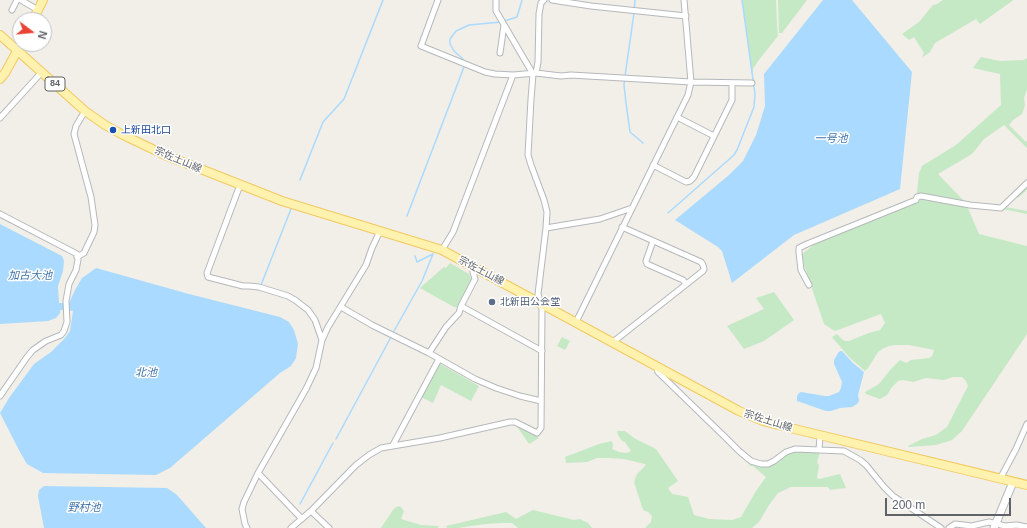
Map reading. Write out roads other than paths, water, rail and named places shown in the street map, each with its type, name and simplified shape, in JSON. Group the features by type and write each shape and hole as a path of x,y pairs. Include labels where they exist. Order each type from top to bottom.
{"main road":[{"path":"38,10 43,0"},
{"name":"宗佐土山線","path":"0,35 12,43"},
{"path":"0,79 16,52"},
{"name":"宗佐土山線","path":"23,52 42,73 85,111 105,126 165,156 282,201 442,250 738,411 768,422 820,436 1027,485"},
{"path":"995,526 1013,482"}],"street":[{"path":"12,10 17,0"},
{"path":"21,0 38,10"},
{"path":"438,0 421,46 485,72 513,75 570,75 691,82 752,83"},
{"path":"496,0 496,11 535,74"},
{"path":"291,528 311,511 356,465 381,448 440,438 510,422 515,422 537,433 541,428 542,309 538,294 546,228 546,206 528,155 531,99 538,62 539,14 541,3 544,0"},
{"path":"552,0 592,6 686,16"},
{"path":"576,322 688,95 691,82 684,0"},
{"path":"500,53 504,24"},
{"path":"0,118 42,73"},
{"path":"442,250 453,232 513,75"},
{"path":"653,165 686,182 690,182 732,100 732,85"},
{"path":"77,257 84,253 94,232 95,225 91,197 74,134 76,126 85,111"},
{"path":"677,117 714,136"},
{"path":"809,285 801,270 799,253 799,248 807,244 916,200 917,197 921,196 970,205 1001,208 1027,183"},
{"path":"240,185 207,273 208,277 243,286 258,287 288,296 308,309 315,320 322,340"},
{"path":"546,228 600,219 632,208"},
{"path":"0,214 77,254 78,260 76,270 69,284 66,300 67,322 64,331 61,335 46,341 30,354 0,396"},
{"path":"613,342 704,269 702,263 622,227"},
{"path":"247,528 242,509 244,502 258,473 306,389 313,375 322,340 366,265 380,231"},
{"path":"653,241 646,261 647,264 683,280 686,284"},
{"path":"429,353 446,327 459,313 475,279 475,268"},
{"path":"461,306 542,351"},
{"path":"341,307 475,379 496,388 541,401"},
{"path":"393,445 439,359"},
{"path":"656,366 658,372 751,461 760,464 768,464 774,462 786,452 795,449 844,451 866,465 893,496 941,528"},
{"path":"1000,479 1027,424"},
{"path":"819,450 820,436"},
{"path":"258,473 302,519"},
{"path":"311,511 329,528"},
{"path":"949,528 956,524 972,526 989,522 995,526 1017,524 1027,527"}],"water":[{"name":"一号池","path":"823,0 852,0 912,72 900,189 794,235 732,283 722,251 675,220 729,175 743,161 756,135 765,106 764,74"},
{"name":"北池","path":"0,224 62,256 64,261 63,271 58,286 59,303 69,303 82,278 96,268 280,317 289,322 294,330 298,344 296,358 291,366 280,373 170,468 156,475 43,473 27,464 0,413 34,364 51,352 65,338 70,331 73,311 60,310 60,313 56,318 48,321 0,324"},
{"path":"840,351 842,351 864,372 858,395 859,401 857,404 852,407 826,411 797,401 797,396 801,392 829,396 839,392 842,382 834,364 834,360"},
{"name":"野村池","path":"44,486 167,488 177,495 206,528 44,528 38,496 39,490"}],"waterway":[{"path":"300,180 323,122 344,99 383,0"},
{"path":"463,61 463,59 454,51 450,44 450,39 456,31 469,25 501,22 517,17 522,0"},
{"path":"635,0 624,85 630,132 643,143"},
{"path":"668,213 734,155 754,107 755,94 742,0"},
{"path":"407,216 464,65"},
{"path":"261,285 291,209"},
{"path":"394,331 422,281 433,254 417,262 415,256"},
{"path":"336,439 391,337"},
{"path":"300,504 333,443"}],"place":[{"name":"上新田北口","path":"113,130"},
{"name":"北新田公会堂","path":"492,302"}],"water label":[{"name":"加古大池","path":"30,276"}]}
